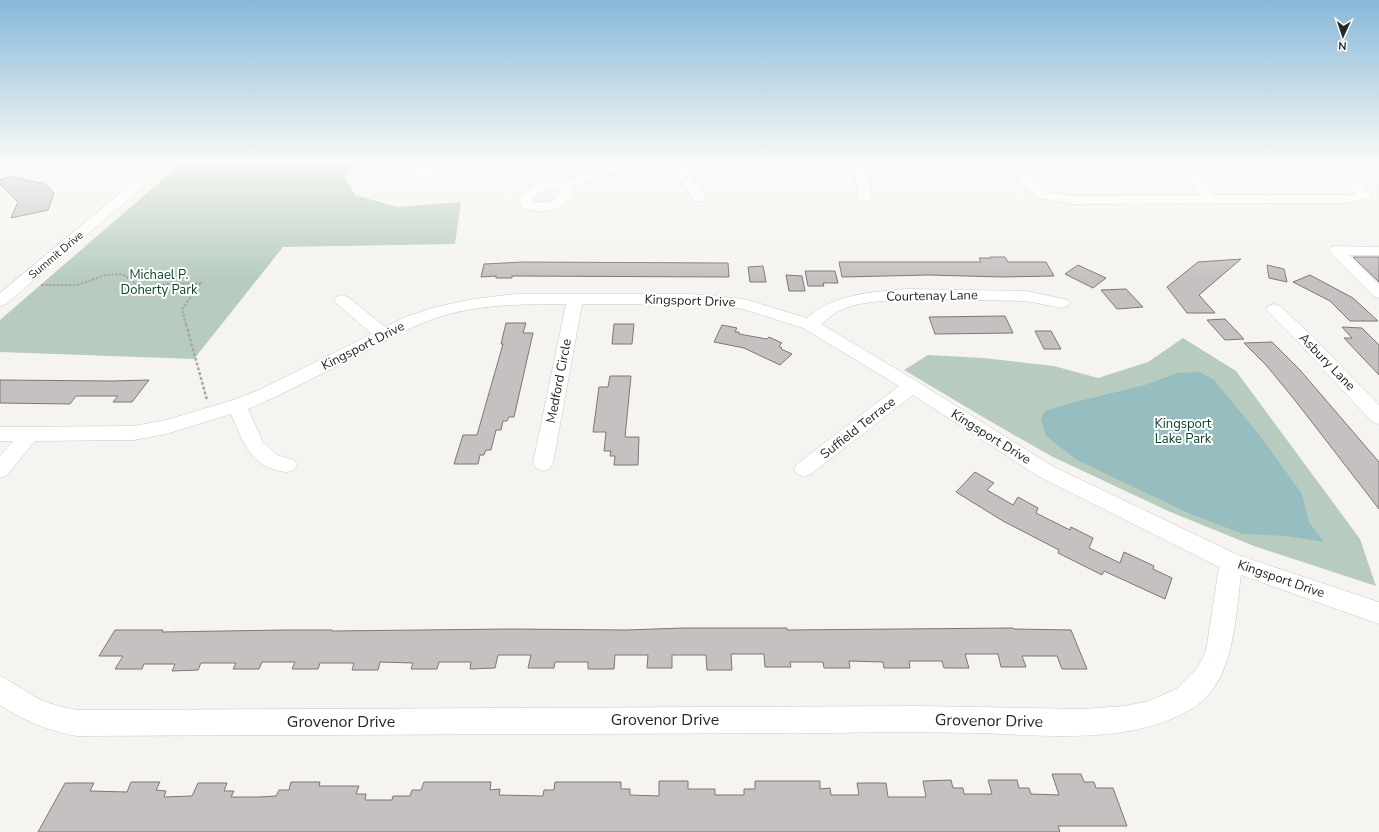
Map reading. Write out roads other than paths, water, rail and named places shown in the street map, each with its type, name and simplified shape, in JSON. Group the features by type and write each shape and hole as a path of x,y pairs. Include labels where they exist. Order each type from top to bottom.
{"street":[{"name":"Summit Drive","path":"0,301 121,200"},
{"path":"1073,200 1235,200"},
{"path":"1379,251 1336,250 1379,293"},
{"name":"Courtenay Lane","path":"809,324 832,308 850,302 872,297 907,294 1026,296 1062,303"},
{"name":"Medford Circle","path":"543,463 575,299"},
{"name":"Kingsport Drive","path":"0,434 134,433 166,427 237,406 272,391 382,334 409,322 438,312 473,304 504,300 693,299 744,304 809,324 912,386 1045,471 1231,562 1379,613"},
{"path":"342,300 382,334"},
{"name":"Asbury Lane","path":"1274,309 1317,351 1379,417"},
{"name":"Suffield Terrace","path":"804,469 912,386"},
{"path":"237,406 255,446 271,461 287,464"},
{"path":"0,470 30,434"},
{"name":"Grovenor Drive","path":"0,689 13,700 44,716 77,722 919,719 1083,722 1125,719 1149,714 1187,697 1207,676 1218,651 1231,562"}],"water":[{"path":"1200,372 1214,380 1261,437 1302,494 1309,522 1324,542 1286,536 1243,534 1188,513 1077,460 1046,436 1041,419 1045,411 1071,403 1145,385 1178,373"}],"park label":[{"name":"Michael P. Doherty Park","path":"159,282"},
{"name":"Kingsport Lake Park","path":"1183,432"}]}
